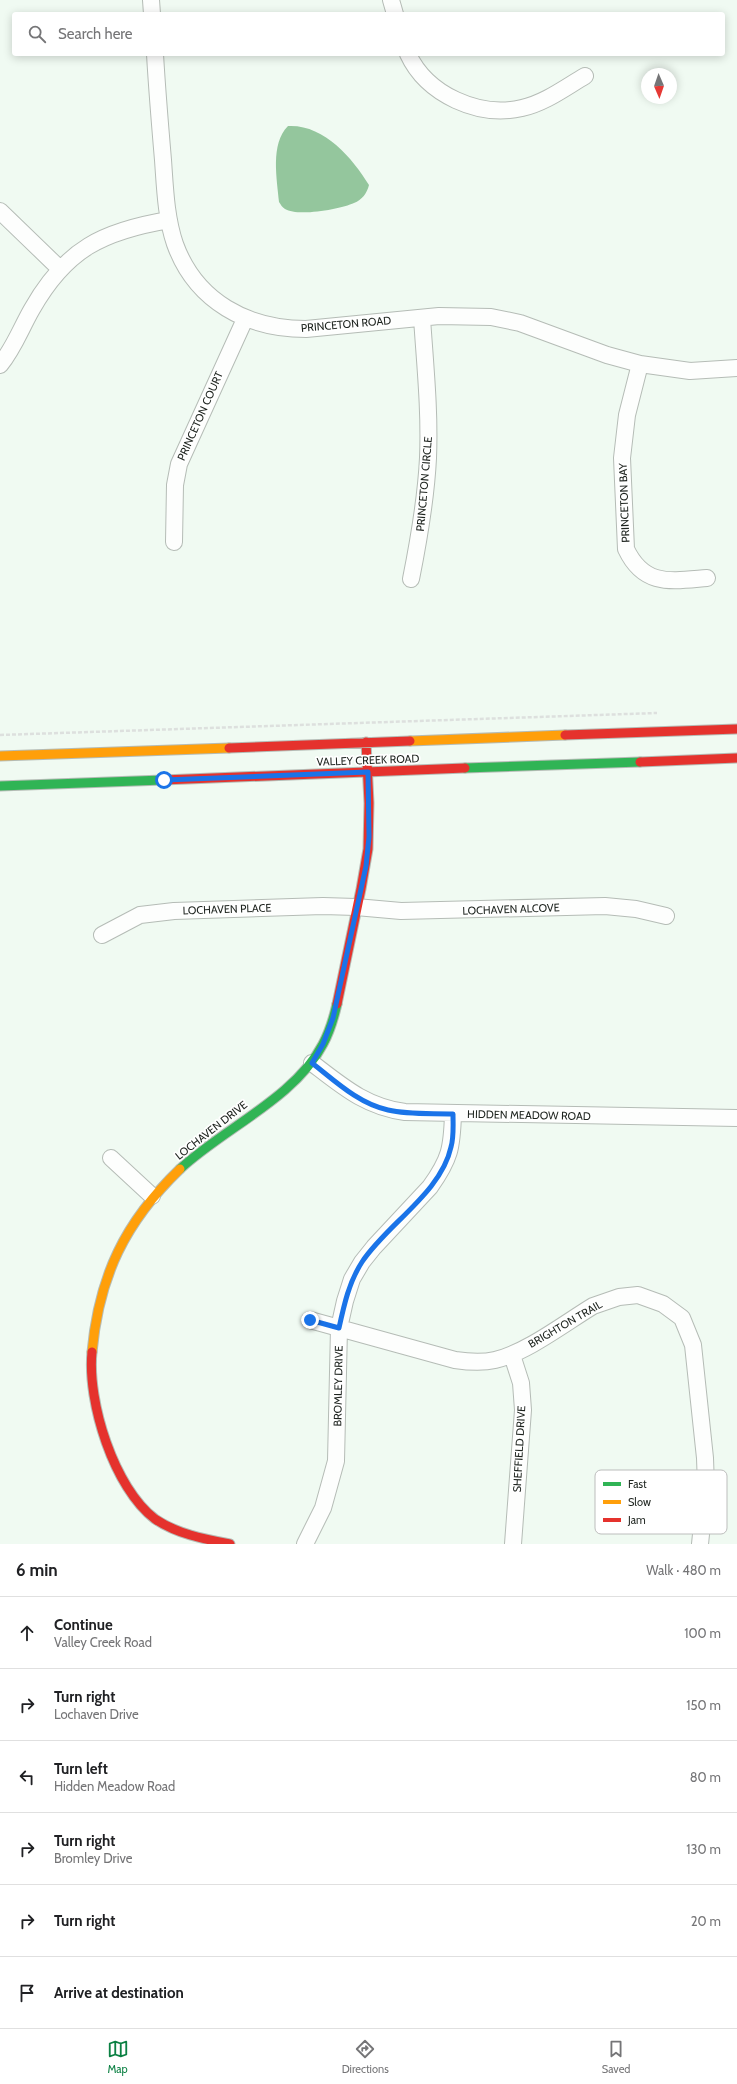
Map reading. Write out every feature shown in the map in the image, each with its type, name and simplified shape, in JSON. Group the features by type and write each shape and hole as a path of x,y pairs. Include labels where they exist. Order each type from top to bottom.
{"main road":[{"name":"VALLEY CREEK ROAD","path":"0,756 737,729"},
{"name":"LOCHAVEN DRIVE","path":"230,1544 186,1533 168,1526 152,1516 138,1502 116,1470 95,1404 91,1382 90,1347 94,1317 101,1291 112,1262 130,1226 152,1196 191,1158 292,1083 312,1063 323,1044 333,1018 366,866 369,837 366,742"},
{"name":"VALLEY CREEK ROAD","path":"0,786 737,758"}],"street":[{"path":"151,0 152,12"},
{"path":"391,0 394,12"},
{"name":"PRINCETON ROAD","path":"155,56 165,188 169,220 175,244 197,283 212,298 245,319 285,329 465,315 491,317 520,323 607,355 640,364 690,371 737,368"},
{"path":"409,56 421,75 434,86 450,97 467,105 486,109 522,108 539,102 585,76"},
{"path":"0,211 60,269"},
{"path":"0,365 18,339 43,291 60,269 93,243 116,232 140,225 169,220"},
{"name":"PRINCETON CIRCLE","path":"411,579 420,532 428,457 422,318"},
{"name":"PRINCETON COURT","path":"174,542 175,492 179,464 245,319"},
{"name":"PRINCETON BAY","path":"640,364 627,415 622,458 626,549 632,561 643,572 654,578 667,581 707,578"},
{"name":"LOCHAVEN PLACE","path":"102,935 140,915 174,911 323,906 356,907"},
{"name":"LOCHAVEN ALCOVE","path":"356,907 387,911 420,911 605,906 636,909 666,916"},
{"name":"HIDDEN MEADOW ROAD","path":"312,1063 349,1092 387,1110 453,1114 737,1118"},
{"name":"BROMLEY DRIVE","path":"305,1544 323,1508 336,1461 339,1328 352,1279 362,1262 430,1187 448,1160 452,1146 453,1114"},
{"path":"111,1158 152,1196"},
{"name":"BRIGHTON TRAIL","path":"310,1320 455,1360 474,1362 495,1360 512,1355 593,1306 619,1297 638,1296 662,1304 688,1315 693,1345 705,1470"},
{"name":"SHEFFIELD DRIVE","path":"512,1355 521,1384 523,1410 513,1544"},
{"name":"BRIGHTON TRAIL","path":"700,1544 701,1534"}],"path":[{"path":"0,735 658,713"}],"shaded area":[{"path":"288,126 313,130 325,136 335,144 354,164 369,185 362,198 357,202 330,210 299,212 285,209 279,202 276,162 282,133"}],"traffic: fast":[{"path":"465,768 640,762"},
{"path":"0,786 163,780"},
{"path":"180,1169 198,1154 258,1111 295,1081 311,1063 323,1044 332,1024 337,1004"}],"traffic: slow":[{"path":"410,741 565,735"},
{"path":"0,756 229,748"},
{"path":"92,1352 101,1299 108,1275 118,1252 144,1209 180,1169"}],"traffic: jam":[{"path":"565,735 737,729"},
{"path":"229,748 410,741"},
{"path":"337,1004 368,849 369,803 366,742"},
{"path":"640,762 737,758"},
{"path":"163,780 465,768"},
{"path":"92,1352 94,1395 99,1419 106,1443 127,1487 140,1505 155,1519 172,1529 230,1544"}],"route":[{"path":"164,780 368,772 369,837 366,866 333,1018 323,1044 312,1063 349,1092 387,1110 453,1114 452,1146 448,1160 430,1187 362,1262 352,1279 339,1328 310,1320"}]}
